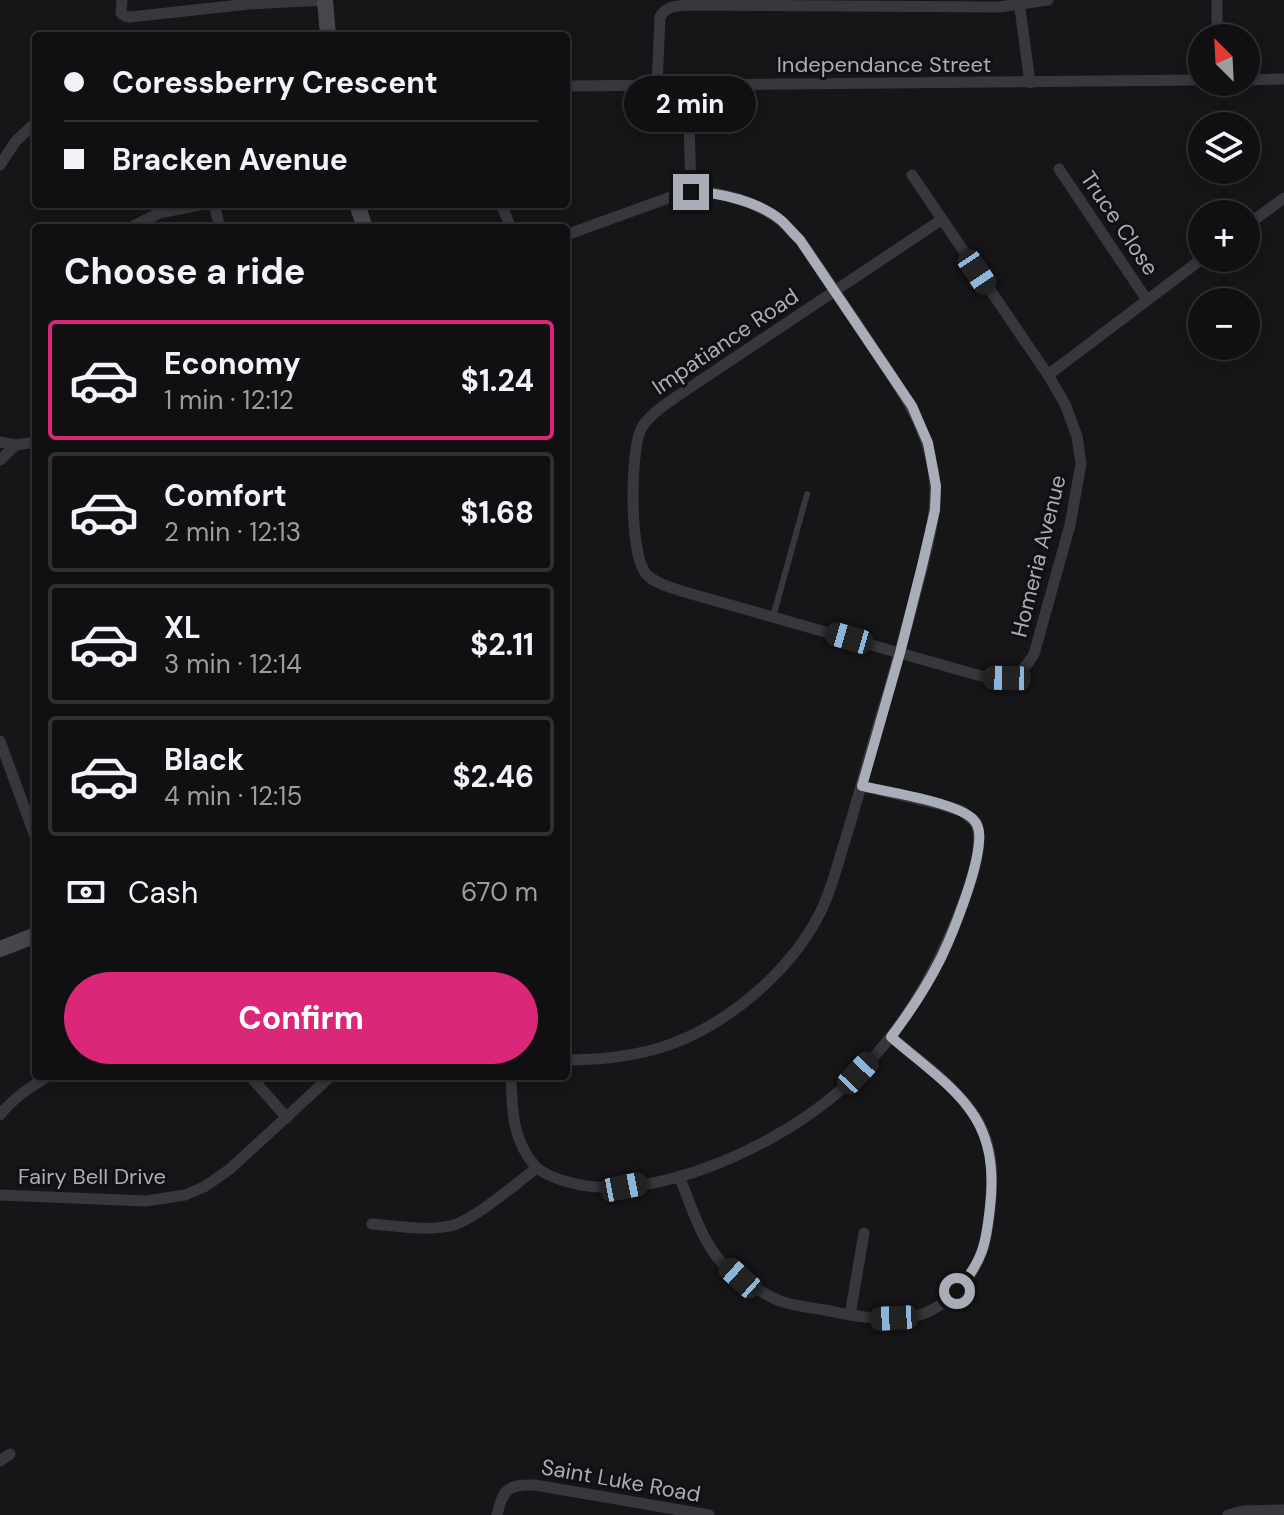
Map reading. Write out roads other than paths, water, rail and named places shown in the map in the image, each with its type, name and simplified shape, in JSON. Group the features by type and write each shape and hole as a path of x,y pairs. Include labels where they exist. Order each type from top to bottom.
{"street":[{"path":"122,0 121,13 130,17 249,4 325,0 328,32"},
{"path":"657,86 660,17 670,7 999,7 1048,0"},
{"path":"1217,0 1217,24"},
{"path":"1019,3 1030,83"},
{"path":"1260,80 1284,79"},
{"name":"Independance Street","path":"570,86 1188,80"},
{"path":"688,85 691,192"},
{"path":"0,165 15,142 32,126"},
{"name":"Truce Close","path":"1059,169 1147,300"},
{"name":"Homeria Avenue","path":"900,653 988,678 1007,678 1026,668 1034,654 1070,525 1081,464 1077,436 1065,404 912,175"},
{"path":"570,234 691,192 727,195 780,220 800,240 912,406 928,443 934,469 935,510 900,653 862,786 829,892 804,940 785,965 753,996 691,1035 632,1055 570,1060"},
{"path":"1260,216 1284,198"},
{"path":"138,224 159,213 184,208"},
{"name":"Impatiance Road","path":"900,653 655,582 645,574 639,562 636,543 635,447 649,419 673,399 941,220"},
{"path":"1048,375 1188,269"},
{"path":"0,442 16,445 32,443"},
{"path":"0,460 16,445"},
{"path":"0,741 32,828"},
{"path":"511,1080 516,1133 537,1168 554,1178 584,1186 624,1187 679,1176 720,1163 783,1133 832,1098 891,1037 941,958 968,888 979,842 976,823 962,811 862,786"},
{"path":"0,949 32,937"},
{"path":"679,1176 707,1241 721,1261 740,1278 782,1302 876,1319 912,1317 942,1304 974,1270 983,1250 993,1183 992,1163 980,1124 960,1096 891,1037"},
{"path":"0,1115 28,1088 42,1080"},
{"path":"254,1080 287,1118"},
{"name":"Fairy Bell Drive","path":"0,1195 146,1201 185,1195 204,1187 230,1169 327,1080"},
{"path":"372,1224 421,1228 457,1224 470,1218 537,1168"},
{"path":"850,1315 864,1233"},
{"name":"Saint Luke Road","path":"497,1515 505,1491 522,1484 709,1515"},
{"path":"1228,1515 1243,1511 1284,1510"}],"lane":[{"path":"773,617 807,494"}]}
